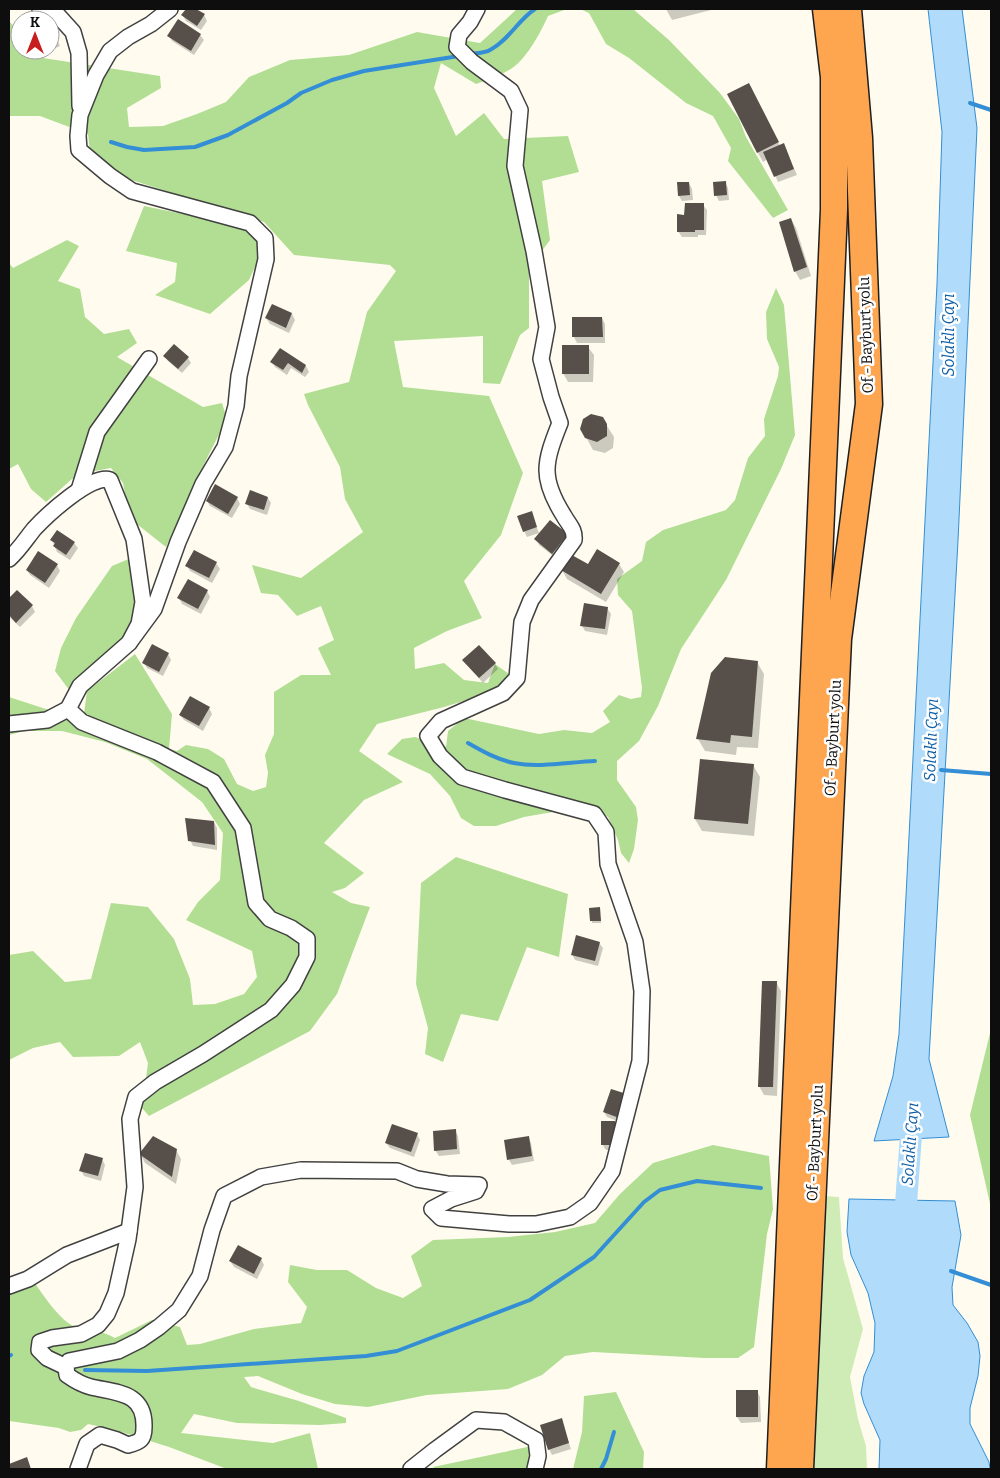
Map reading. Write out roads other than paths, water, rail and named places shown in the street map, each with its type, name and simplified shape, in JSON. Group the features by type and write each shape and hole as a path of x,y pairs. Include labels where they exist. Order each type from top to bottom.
{"highway":[{"name":"Of - Bayburt yolu","path":"780,1469 834,210 834,77 826,9"},
{"name":"Of - Bayburt yolu","path":"800,1469 838,639 869,404 859,138 848,9"},
{"path":"826,384 843,376 858,379 868,389"},
{"path":"824,425 832,430 841,432 850,432 866,427"}],"street":[{"path":"9,724 47,720 68,709 80,686 129,643 154,608 178,542 203,484 225,447 236,406 239,376 266,259 265,238 250,223 132,191 110,176 80,150 78,136 81,84 79,53 72,32 54,11 40,9"},
{"path":"80,115 96,75 110,51 170,9"},
{"path":"78,1469 87,1444 100,1435 117,1440 128,1446 138,1443 144,1435 145,1418 140,1407 126,1394 90,1387 67,1375 66,1366 69,1361 118,1350 133,1343 159,1327 179,1310 200,1276 212,1230 224,1196 261,1177 301,1170 396,1171 417,1179 447,1184 479,1185 476,1191 451,1199 432,1210 441,1218 509,1224 536,1224 570,1217 590,1203 612,1171 640,1061 642,991 635,942 608,864 606,832 594,814 505,790 462,776 440,756 428,736 441,721 503,693 517,678 522,622 531,600 574,540 574,533 554,500 546,474 550,448 560,423 541,359 547,326 534,251 515,166 520,110 511,91 472,62 457,46 459,35 470,22 477,9"},
{"path":"79,490 97,432 149,359"},
{"path":"9,559 35,529 79,490 93,481 106,478 110,480 134,538 143,602 139,624 129,643"},
{"path":"66,1366 46,1358 40,1350 40,1342 52,1338 81,1334 98,1325 107,1314 116,1293 129,1231 135,1187 130,1119 136,1098 155,1082 203,1054 271,1010 293,985 307,957 307,939 291,928 270,919 256,903 243,828 213,782 157,752 82,722 68,709"},
{"path":"9,1286 28,1279 67,1255 129,1231"},
{"path":"411,1469 476,1420 504,1422 536,1440 538,1456 535,1469"}],"water":[{"path":"928,9 962,9 977,128 958,541 929,1059 949,1137 874,1141 893,1076 899,1034 937,284 942,132"},
{"path":"849,1199 955,1201 961,1235 952,1287 953,1305 967,1323 978,1342 980,1356 978,1376 970,1408 970,1424 989,1462 990,1469 879,1469 880,1440 861,1393 864,1376 874,1352 875,1323 868,1293 851,1255 847,1232"}],"waterway":[{"path":"471,54 486,52 497,46 535,9"},
{"path":"111,142 144,150 195,147 228,135 287,103 301,93 332,80 364,71 459,56"},
{"path":"970,103 991,110"},
{"path":"468,743 508,762 544,765 595,761"},
{"path":"941,770 991,774"},
{"name":"Solaklı Çayı","path":"904,1231 913,1108"},
{"path":"85,1370 147,1371 366,1356 397,1351 530,1300 594,1257 644,1202 660,1190 697,1181 761,1188"},
{"path":"951,1271 991,1285"},
{"path":"601,1469 614,1432"}]}
